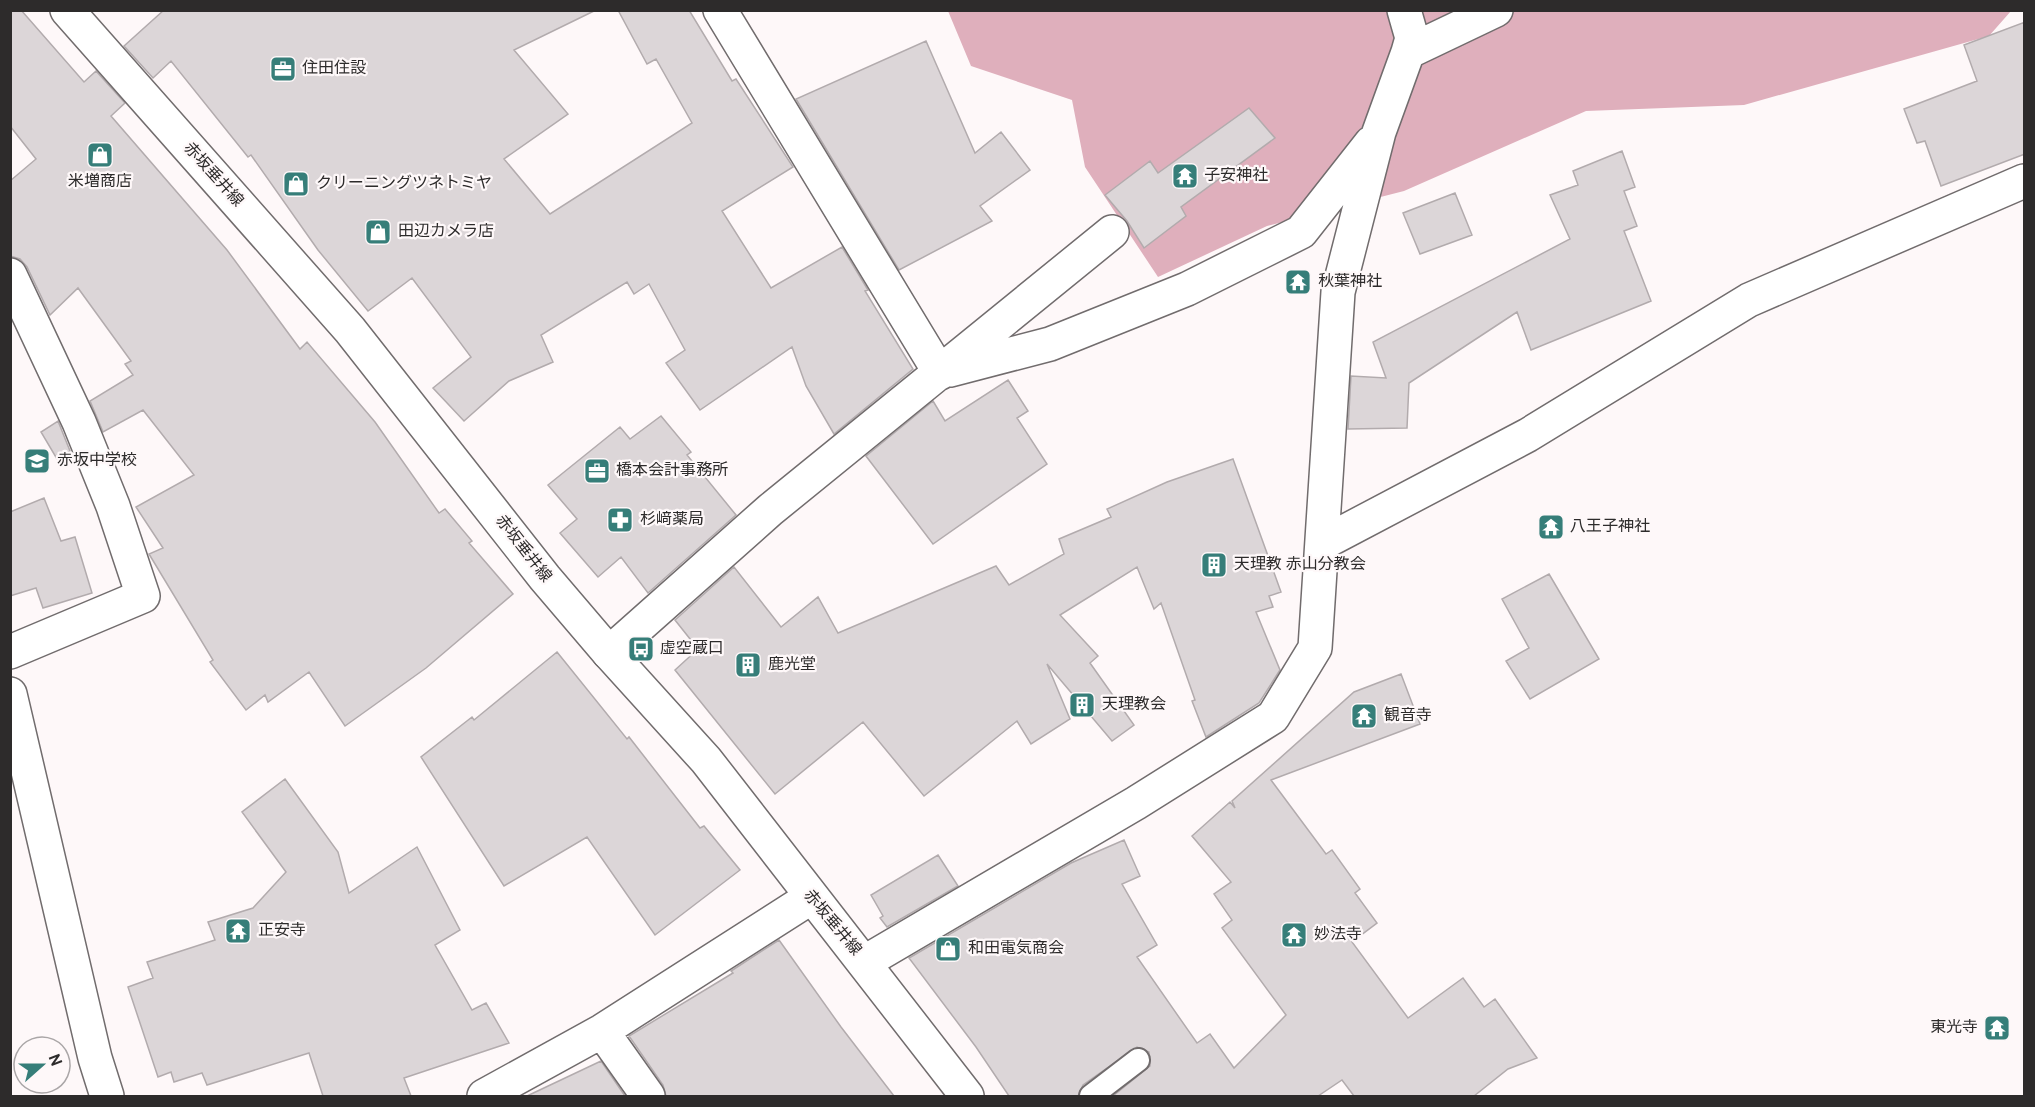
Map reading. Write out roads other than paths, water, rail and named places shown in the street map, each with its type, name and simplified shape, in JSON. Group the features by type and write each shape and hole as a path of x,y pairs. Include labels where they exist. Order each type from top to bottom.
{"street":[{"name":"赤坂垂井線","path":"67,10 350,330 545,578 706,760 810,898 865,962 967,1096"},
{"path":"720,10 940,373"},
{"path":"865,962 1136,803 1273,717 1315,648 1338,292 1379,132 1412,38 1404,10"},
{"path":"1408,51 1496,10"},
{"path":"940,373 1050,344 1187,289 1301,232 1379,132"},
{"path":"1323,543 1528,435 1749,300 2022,186"},
{"path":"609,653 770,510 1112,232"},
{"path":"10,275 79,422 113,506 143,596 10,652"},
{"path":"10,694 95,1058 107,1096"},
{"path":"484,1096 602,1031 810,898"},
{"path":"602,1031 648,1096"}],"lane":[{"path":"1091,1096 1138,1060"}],"place":[{"name":"住田住設","path":"283,69"},
{"name":"米増商店","path":"100,155"},
{"name":"子安神社","path":"1185,176"},
{"name":"クリーニングツネトミヤ","path":"296,184"},
{"name":"田辺カメラ店","path":"378,232"},
{"name":"秋葉神社","path":"1298,282"},
{"name":"赤坂中学校","path":"37,461"},
{"name":"橋本会計事務所","path":"597,471"},
{"name":"杉﨑薬局","path":"620,520"},
{"name":"八王子神社","path":"1551,527"},
{"name":"天理教 赤山分教会","path":"1214,565"},
{"name":"虚空蔵口","path":"641,649"},
{"name":"鹿光堂","path":"748,665"},
{"name":"天理教会","path":"1082,705"},
{"name":"観音寺","path":"1364,716"},
{"name":"正安寺","path":"238,931"},
{"name":"妙法寺","path":"1294,935"},
{"name":"和田電気商会","path":"948,949"},
{"name":"東光寺","path":"1997,1028"}]}
